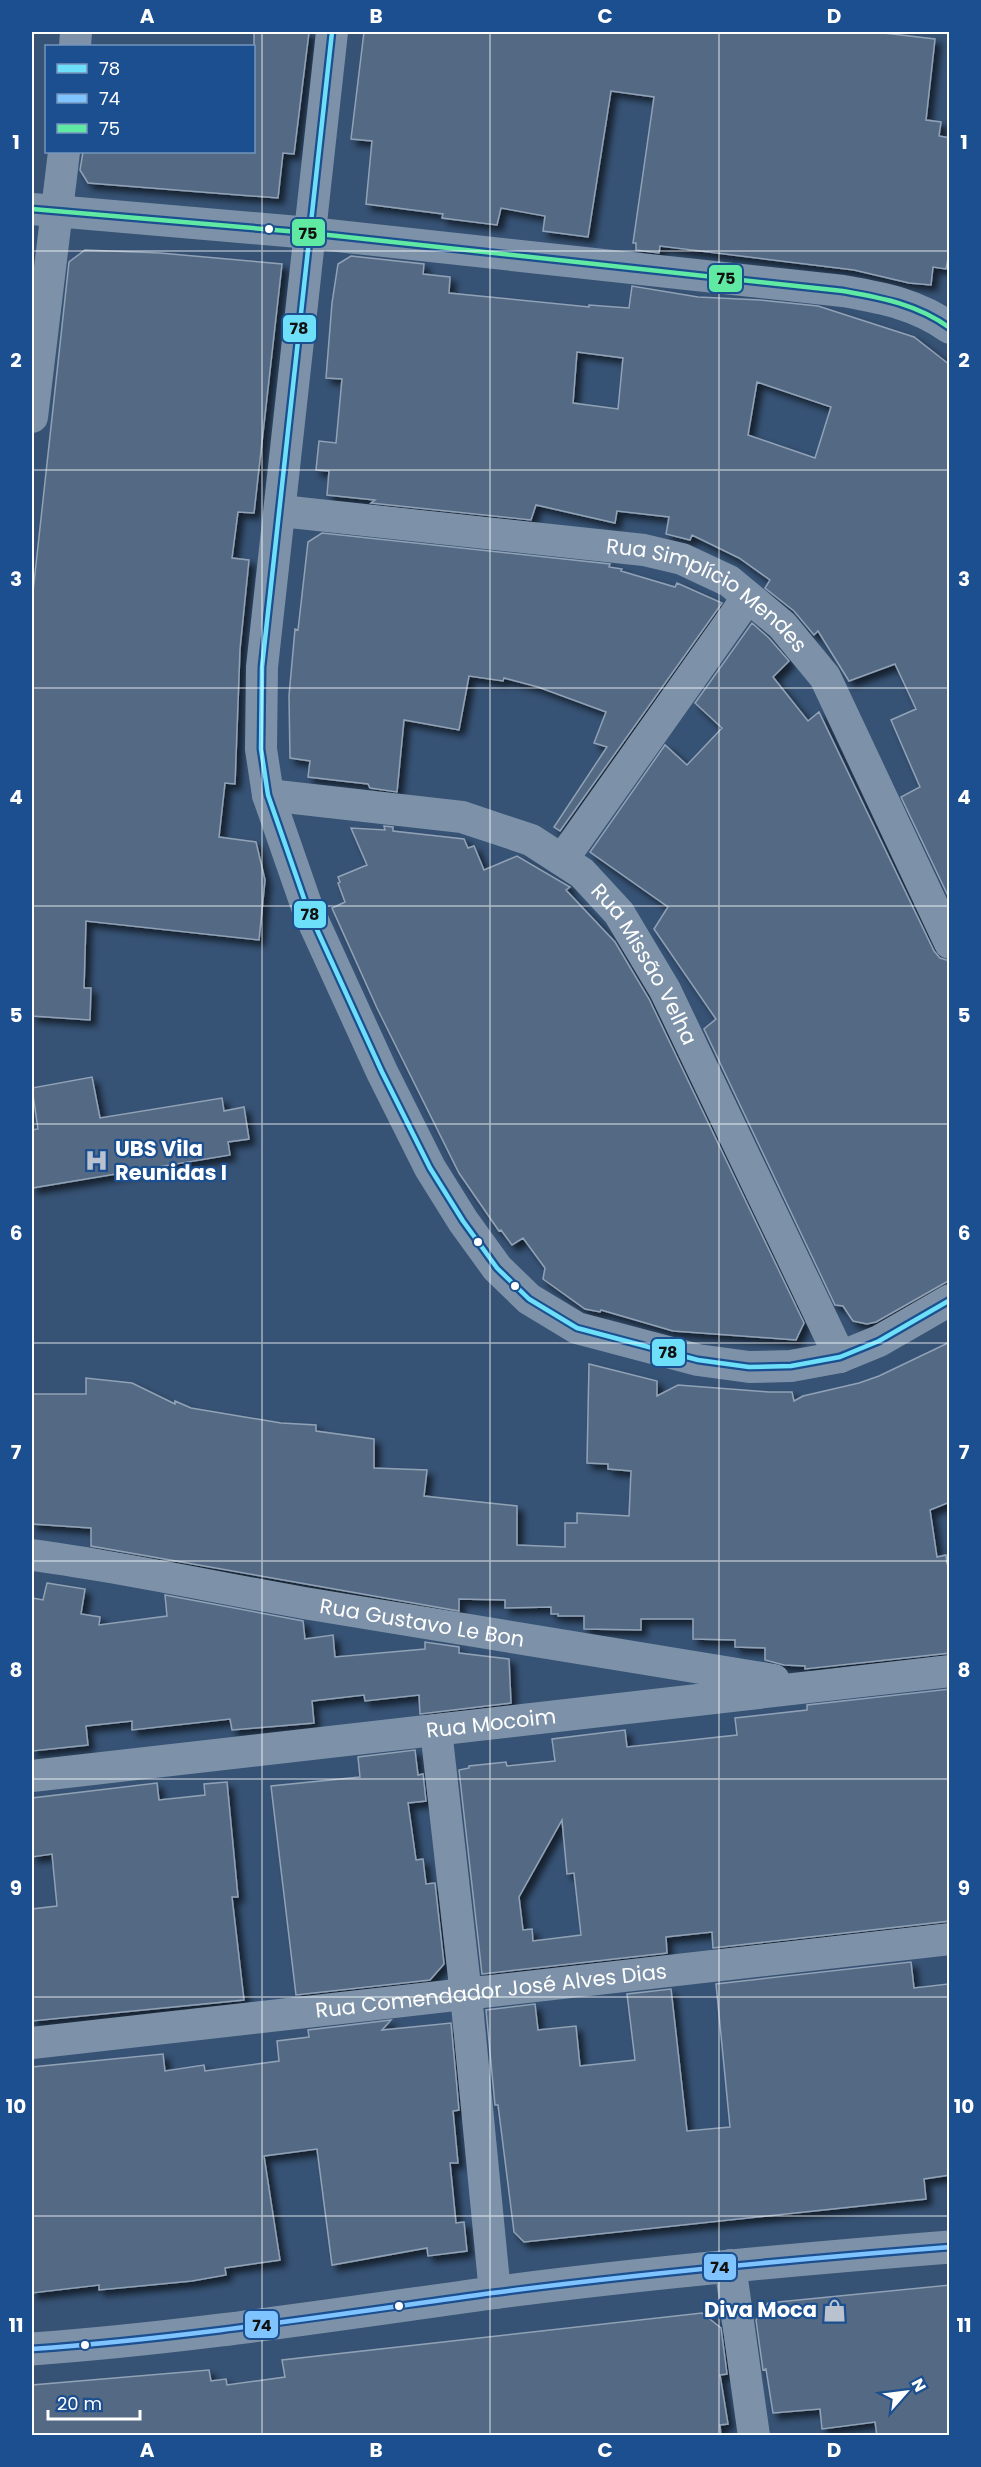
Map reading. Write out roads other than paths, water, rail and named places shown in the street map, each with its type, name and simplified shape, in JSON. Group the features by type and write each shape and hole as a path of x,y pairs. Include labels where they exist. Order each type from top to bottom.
{"street":[{"path":"332,32 262,667 261,749 268,795 308,909 382,1072 430,1168 463,1221 497,1268 529,1299 577,1329 698,1360 749,1367 791,1366 840,1358 879,1341 950,1300"},
{"path":"32,417 45,210 64,153"},
{"path":"45,210 310,233 843,291 892,299 917,309 949,327"},
{"name":"Rua Simplício Mendes","path":"281,511 644,550 682,559 729,581 782,625 825,677 950,944"},
{"path":"562,860 748,597"},
{"name":"Rua Missão Velha","path":"268,795 462,817 531,840 582,873 619,913 665,990 840,1358"},
{"name":"Rua Gustavo Le Bon","path":"32,1555 92,1563 494,1636 813,1686"},
{"name":"Rua Mocoim","path":"32,1776 950,1671"},
{"path":"435,1730 466,1995 495,2293"},
{"name":"Rua Comendador José Alves Dias","path":"32,2043 950,1939"},
{"path":"32,2349 285,2321 730,2265 950,2247"},
{"path":"730,2265 754,2436"}],"place":[{"name":"UBS Vila Reunidas I","path":"97,1161"},
{"name":"Diva Moca","path":"835,2310"}]}
